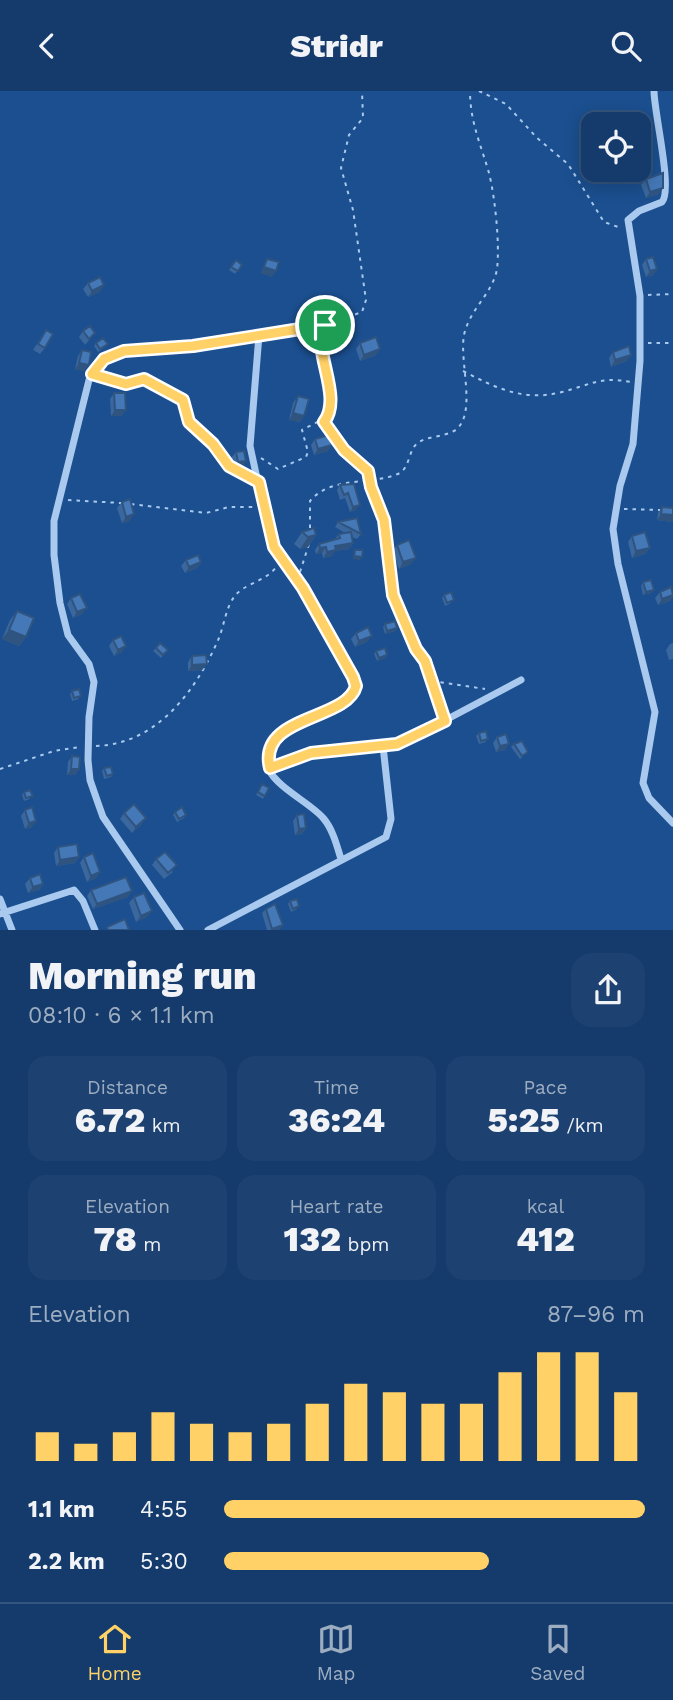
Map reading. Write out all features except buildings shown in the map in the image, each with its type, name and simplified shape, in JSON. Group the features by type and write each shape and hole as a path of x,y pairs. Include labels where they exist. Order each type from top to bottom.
{"street":[{"path":"654,91 663,139 666,199 632,215 628,220 640,296 639,383 633,444 616,509 615,548 655,712 643,783 649,798 673,823"},
{"path":"180,930 103,817 90,780 88,746 94,682 89,664 68,635 60,603 53,536 59,499 92,374 104,359 124,351 193,346 325,325"},
{"path":"259,335 250,446 269,534 281,559 297,579 335,643 356,686 351,696 282,734 269,750 270,768 282,789 323,817 341,859"},
{"path":"270,768 311,753 383,746 408,740 521,680"},
{"path":"208,930 380,841 390,830 383,746"},
{"path":"2,913 74,890 83,901 95,930"},
{"path":"0,899 2,913 12,930"}],"path":[{"path":"324,422 330,402 321,338 325,325 362,312 366,300 364,266 341,168 349,135 363,118 362,91"},
{"path":"297,579 309,553 310,501 328,488 400,473 409,461 413,448 420,441 452,432 461,426 468,400 463,371 467,326 497,268 492,185 472,125 470,91"},
{"path":"479,91 506,104 537,138 568,164 604,222 628,231"},
{"path":"640,296 673,294"},
{"path":"640,344 673,343"},
{"path":"463,371 500,390 524,395 561,393 597,380 639,383"},
{"path":"92,374 126,384 144,379 183,400 189,422 213,444 229,466 259,482"},
{"path":"250,446 268,464 278,469 306,457 308,452 302,430 324,422"},
{"path":"324,422 344,450 368,471 384,520 393,595 431,681 445,721"},
{"path":"59,499 205,513 229,507 264,507"},
{"path":"616,509 662,510"},
{"path":"0,769 54,751 106,745 140,734 169,714 197,681 218,640 236,594 266,578 281,559"},
{"path":"431,681 500,691"}],"route":[{"path":"325,325 321,338 327,367 330,409 324,422 344,450 368,471 371,487 381,506 384,520 393,595 416,649 425,661 445,721 397,744 311,753 270,768 268,756 273,743 295,725 351,696 356,686 353,677 303,588 274,547 259,482 229,466 213,444 189,422 183,400 144,379 136,379 126,384 92,374 94,368 113,353 193,346 325,325"}]}
